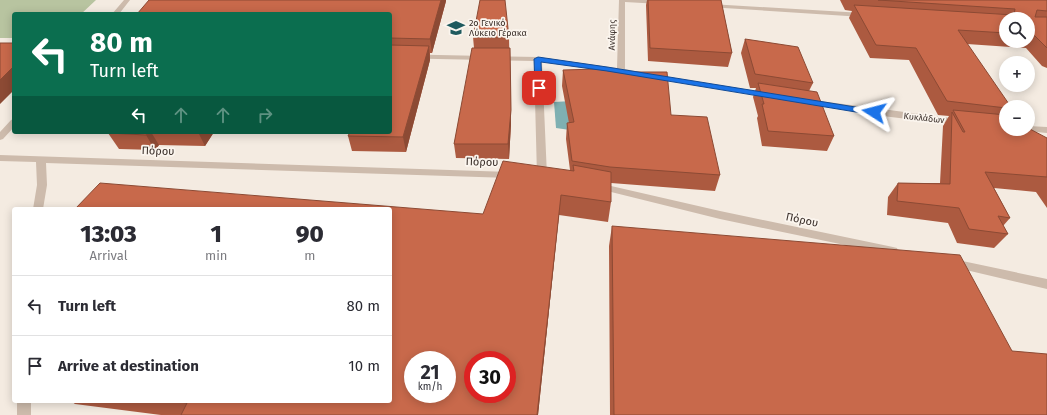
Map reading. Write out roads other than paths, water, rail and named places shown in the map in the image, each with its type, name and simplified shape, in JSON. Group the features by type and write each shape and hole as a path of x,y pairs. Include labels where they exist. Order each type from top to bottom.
{"street":[{"path":"117,12 128,0"},
{"path":"622,0 669,3"},
{"name":"Ανάφης","path":"621,71 622,0"},
{"path":"700,5 873,16"},
{"path":"392,56 538,59 774,96"},
{"path":"538,59 542,176"},
{"name":"Κυκλάδων","path":"798,100 874,112 967,123"},
{"path":"0,137 12,124"},
{"path":"1035,129 1047,130"},
{"name":"Πόρου","path":"0,158 518,175"},
{"path":"38,207 42,185 41,160"},
{"name":"Πόρου","path":"585,184 720,215 903,253"},
{"path":"942,261 1047,284"},
{"path":"24,403 24,415"}],"water":[{"path":"572,101 570,130 556,128 554,102"}],"place":[{"name":"2ο Γενικό Λύκειο Γέρακα","path":"456,28"}]}
